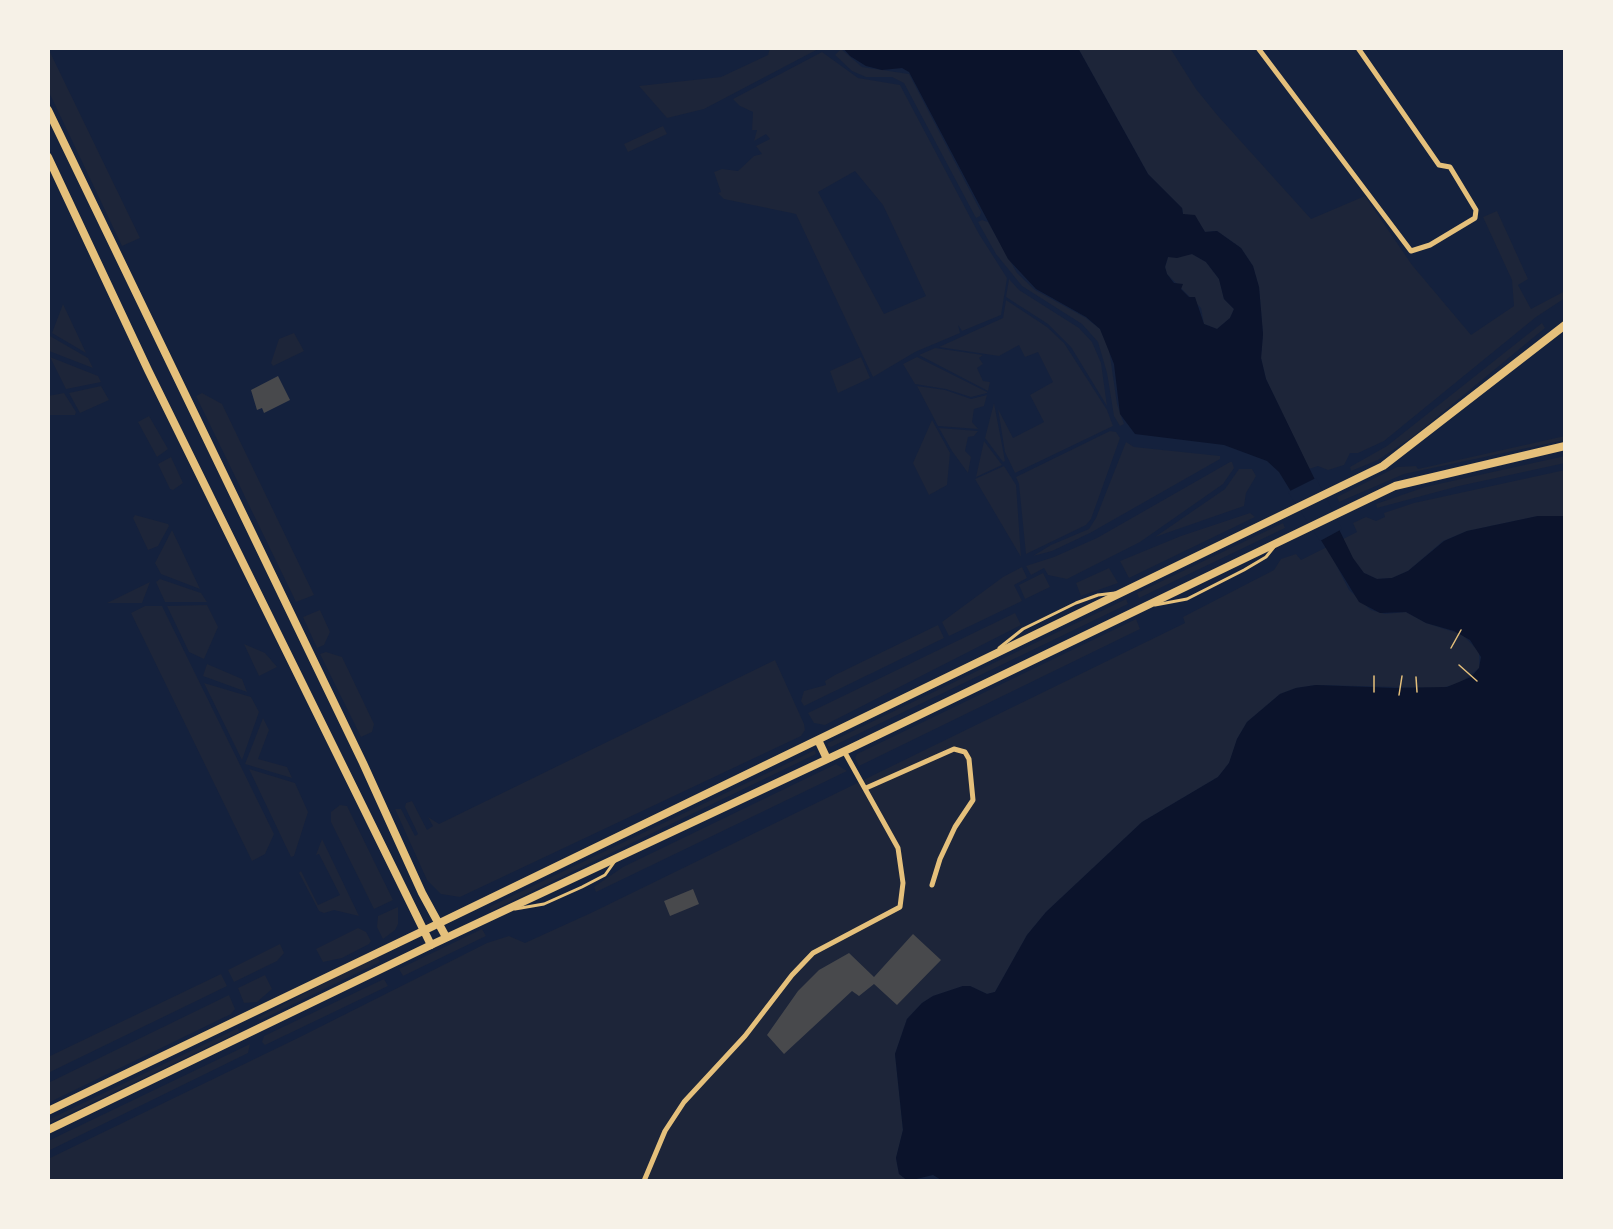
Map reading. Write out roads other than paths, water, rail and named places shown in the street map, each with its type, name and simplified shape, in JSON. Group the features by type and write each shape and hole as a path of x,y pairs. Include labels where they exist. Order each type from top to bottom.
{"main road":[{"path":"48,110 446,937"},
{"path":"48,157 148,370 431,945"},
{"path":"48,1111 819,742 1388,463 1565,325"},
{"path":"48,1130 446,937 844,751 1395,486 1565,446"},
{"path":"819,742 827,759"}],"street":[{"path":"1258,48 1411,251 1430,245 1475,218 1476,210 1450,166 1439,165 1358,48"},
{"path":"866,788 954,748 965,752 969,759 973,800 950,838 932,885"},
{"path":"644,1181 664,1131 684,1102 745,1036 792,975 813,953 900,907 903,883 898,848 844,751"}]}
